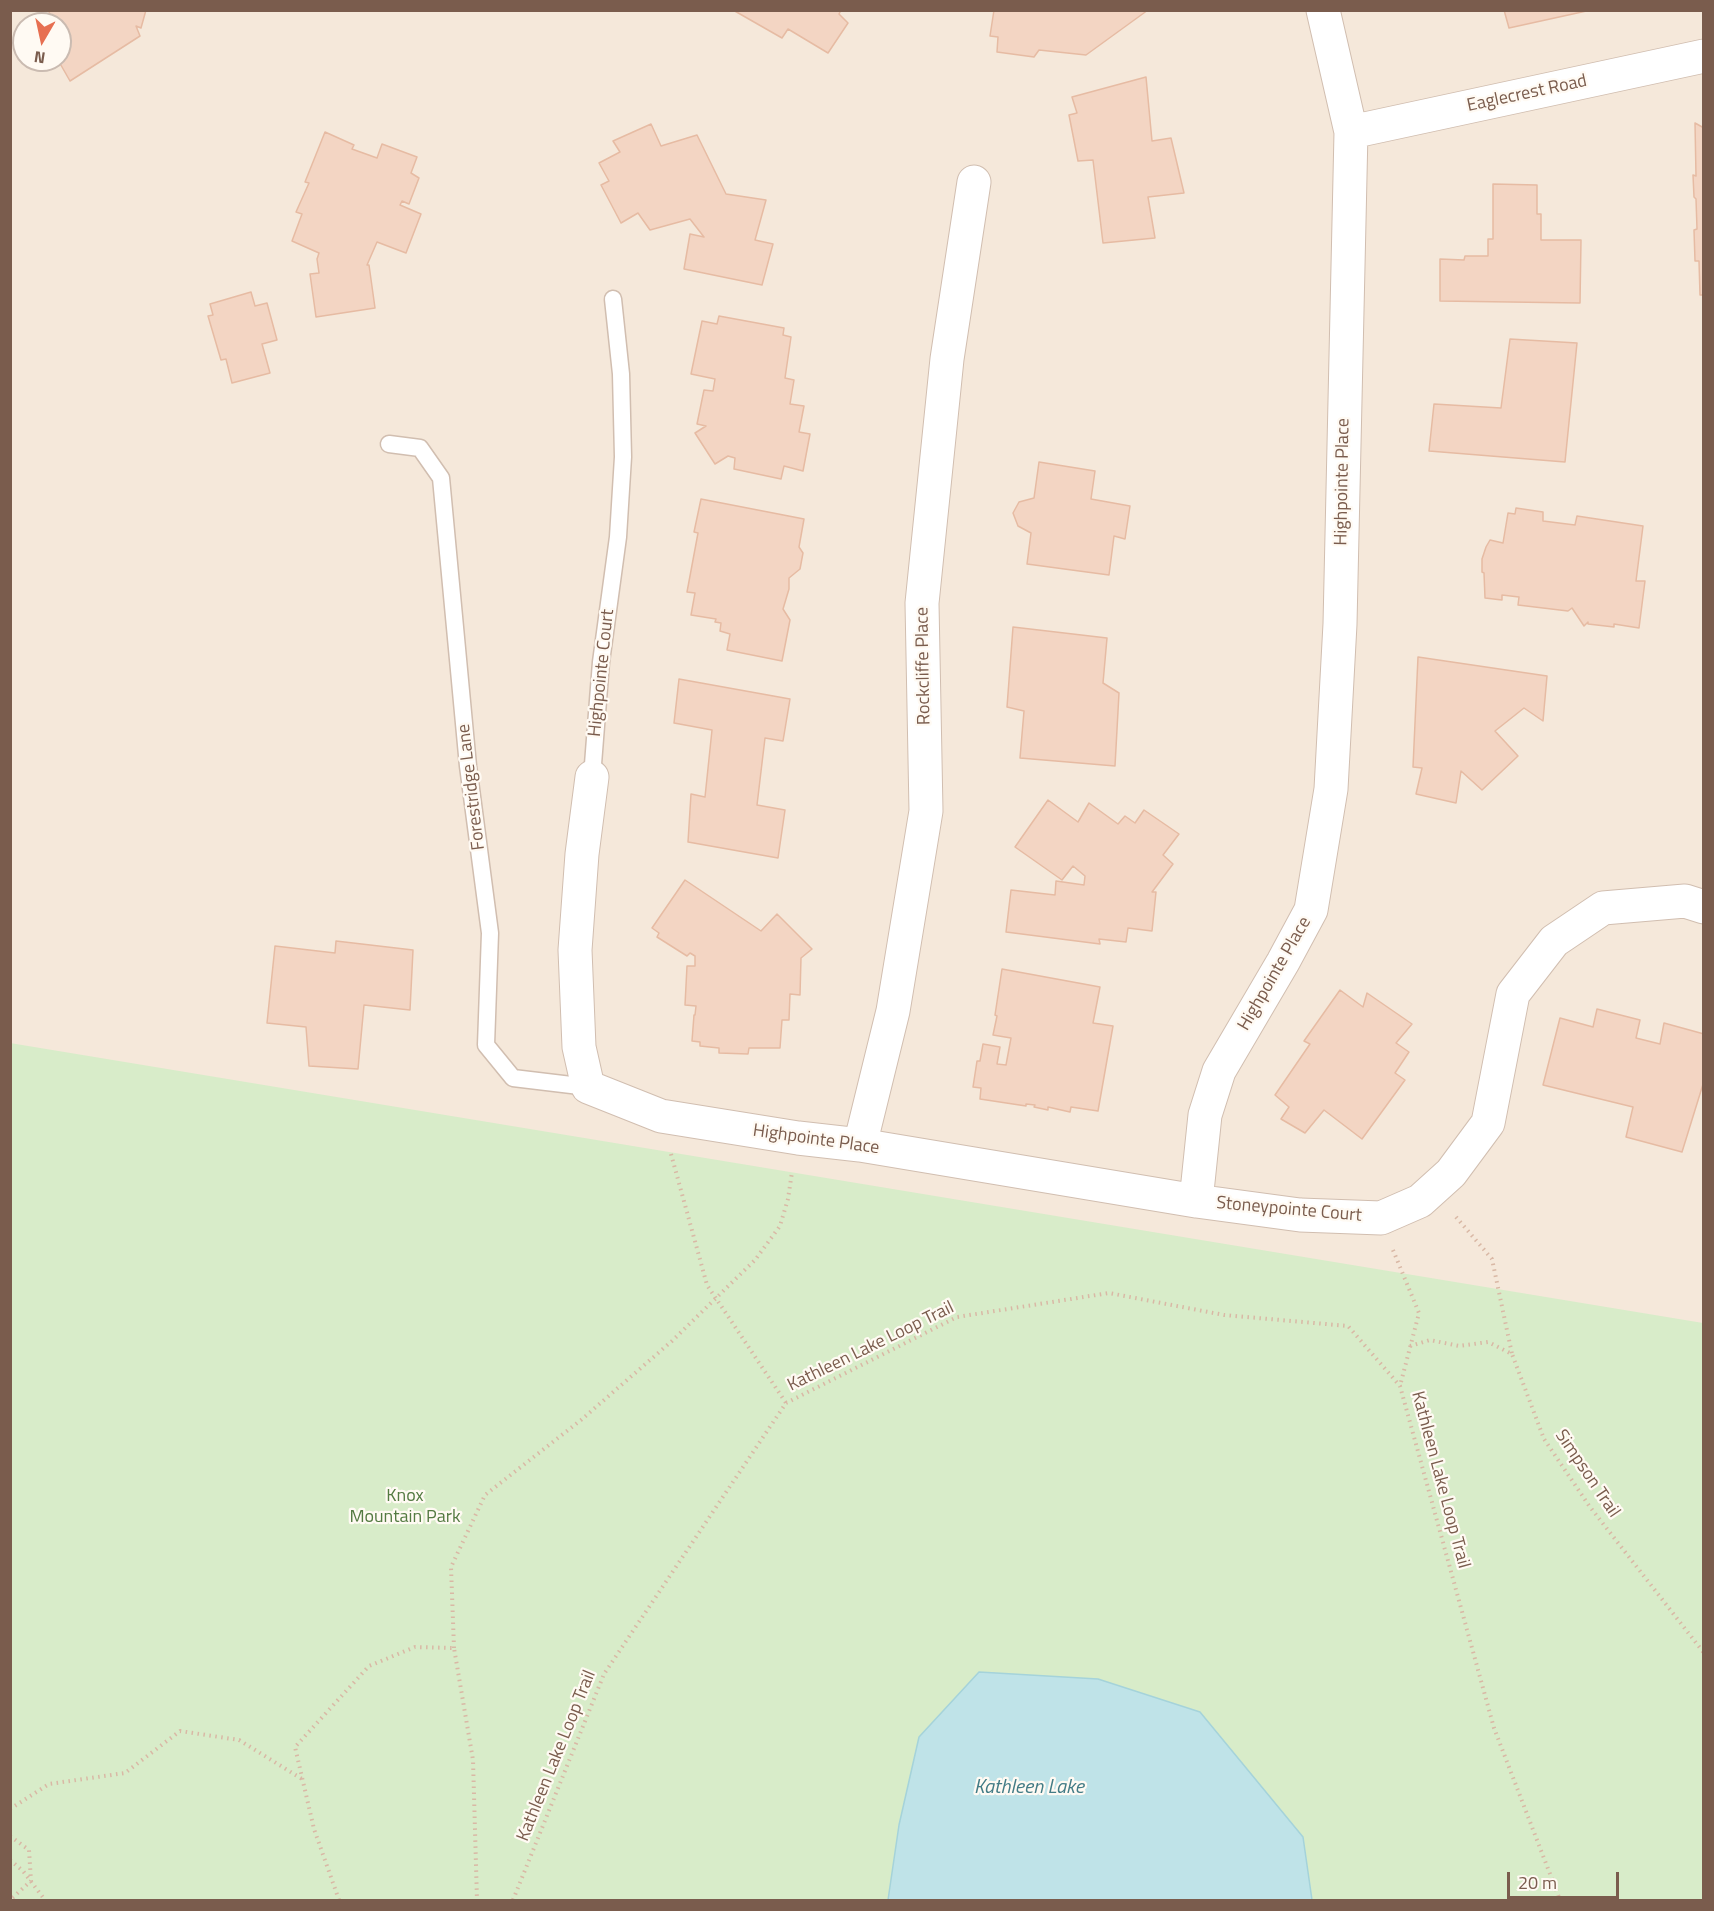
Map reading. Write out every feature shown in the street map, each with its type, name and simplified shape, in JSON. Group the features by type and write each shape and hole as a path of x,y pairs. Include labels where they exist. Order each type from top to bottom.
{"street":[{"name":"Highpointe Place","path":"588,1087 661,1116 798,1138 860,1145 1196,1201 1205,1115 1219,1071 1311,910 1331,789 1340,624 1351,132 1323,10"},
{"name":"Eaglecrest Road","path":"1351,132 1704,56"},
{"name":"Rockcliffe Place","path":"860,1145 893,1011 926,811 922,603 947,359 974,182"},
{"name":"Highpointe Court","path":"588,1087 579,1047 575,950 582,854 592,777"},
{"name":"Stoneypointe Court","path":"1196,1201 1300,1215 1381,1218 1420,1201 1451,1173 1488,1123 1514,994 1554,941 1603,909 1685,901 1704,907"}],"lane":[{"name":"Highpointe Court","path":"592,777 601,662 618,537 623,457 621,374 613,299"},
{"name":"Forestridge Lane","path":"389,444 420,448 441,478 468,766 490,933 486,1045 513,1078 588,1087"}],"path":[{"path":"661,1116 707,1286 786,1402"},
{"path":"477,1900 473,1760 454,1648 451,1567 485,1495 580,1420 672,1341 755,1260 780,1226 788,1199 798,1138"},
{"name":"Simpson Trail","path":"1420,1201 1452,1212 1492,1259 1512,1354 1544,1439 1590,1507 1704,1653"},
{"path":"1381,1218 1419,1312 1400,1386"},
{"name":"Kathleen Lake Loop Trail","path":"513,1900 604,1674 786,1402 957,1317 1109,1293 1224,1315 1348,1326 1400,1386 1494,1728 1560,1900"},
{"path":"1410,1346 1430,1340 1459,1346 1488,1342 1512,1354"},
{"path":"339,1900 315,1829 295,1747 369,1666 415,1647 454,1648"},
{"path":"10,1809 49,1784 125,1773 180,1731 239,1740 303,1779"},
{"path":"10,1836 29,1850 30,1881 10,1900"},
{"path":"10,1860 23,1871 45,1900"}],"shaded area":[{"path":"11,11 1703,11 1703,1340 11,1114"}],"green space":[{"name":"Knox Mountain Park","path":"10,1043 1703,1323 1703,1900 11,1900"}],"water":[{"name":"Kathleen Lake","path":"979,1672 1098,1679 1200,1712 1303,1837 1312,1900 888,1900 899,1825 919,1737"}],"building":[{"path":"48,10 146,10 141,28 136,26 140,36 70,81 65,72 72,72 72,12 49,12"},
{"path":"733,10 841,10 839,14 848,23 828,53 788,29 782,38"},
{"path":"994,10 1148,10 1086,55 1039,50 1034,57 997,52 998,37 990,36"},
{"path":"1504,10 1591,10 1509,28"},
{"path":"1146,77 1152,141 1171,138 1184,193 1148,197 1155,238 1103,243 1093,160 1078,161 1069,115 1077,113 1072,97"},
{"path":"1695,123 1704,128 1704,295 1700,295 1699,261 1695,261 1694,230 1697,229 1693,175 1696,176"},
{"path":"651,124 661,146 697,135 726,194 766,200 755,240 773,244 762,285 684,269 690,234 704,237 690,219 650,230 638,213 621,223 601,185 609,181 599,163 620,152 613,141"},
{"path":"325,132 354,145 352,149 377,158 382,144 417,157 411,173 419,178 409,204 402,201 400,205 421,214 406,253 377,242 367,265 369,265 375,308 316,317 310,274 319,273 317,259 319,253 292,241 302,214 296,212 309,183 305,182"},
{"path":"1493,184 1537,185 1537,214 1541,214 1541,240 1581,240 1580,303 1440,301 1440,259 1464,260 1465,256 1488,256 1488,239 1493,239"},
{"path":"251,292 255,306 267,303 277,340 262,344 270,373 232,383 226,359 221,360 208,316 213,315 210,304"},
{"path":"719,316 784,328 783,335 791,337 785,378 794,380 790,404 804,406 799,432 810,434 803,471 784,466 781,479 734,469 735,458 728,456 715,464 695,433 706,426 697,424 704,390 713,391 715,379 691,374 702,321 717,324"},
{"path":"1510,339 1577,343 1565,462 1429,451 1434,404 1501,408"},
{"path":"1039,462 1095,471 1091,499 1130,506 1125,539 1114,536 1109,575 1027,564 1031,533 1018,526 1013,513 1019,502 1034,498"},
{"path":"701,499 804,519 799,547 803,553 800,569 789,578 789,589 783,609 790,620 782,661 727,650 730,634 720,631 721,623 715,622 716,619 691,615 695,593 687,592 698,533 694,532"},
{"path":"1516,508 1543,512 1543,521 1575,525 1577,516 1643,526 1636,581 1645,581 1639,628 1614,624 1614,627 1588,624 1588,622 1584,626 1572,608 1568,611 1518,605 1519,597 1502,595 1502,600 1485,598 1482,559 1486,547 1490,540 1503,543 1508,513 1515,514"},
{"path":"1013,627 1107,638 1103,683 1119,693 1115,766 1020,758 1024,711 1007,707"},
{"path":"1418,657 1547,676 1543,721 1524,708 1495,731 1518,756 1482,790 1461,771 1456,803 1416,794 1422,768 1413,767"},
{"path":"679,679 790,699 783,741 765,738 757,805 785,810 778,858 688,842 691,794 705,797 712,730 674,723"},
{"path":"1048,800 1078,822 1089,803 1118,824 1125,816 1135,823 1144,810 1179,834 1163,855 1173,864 1152,892 1156,892 1152,931 1128,928 1126,942 1099,939 1100,944 1006,932 1011,890 1055,895 1056,881 1084,885 1085,876 1073,866 1062,880 1015,847"},
{"path":"685,880 761,931 777,914 812,949 801,958 800,995 790,994 789,1020 782,1020 780,1048 749,1048 748,1054 719,1053 719,1048 700,1046 700,1042 692,1041 696,1006 685,1005 687,966 695,966 695,956 690,953 687,956 657,937 659,933 652,928"},
{"path":"336,941 413,950 410,1010 364,1005 358,1069 309,1066 306,1027 267,1023 275,946 335,953"},
{"path":"1002,969 1100,987 1093,1023 1113,1026 1098,1111 1071,1107 1070,1112 1048,1107 1048,1110 1034,1107 1035,1105 1026,1104 1026,1106 980,1099 981,1088 973,1087 977,1061 980,1061 983,1044 1000,1047 997,1064 1006,1065 1011,1038 993,1035"},
{"path":"1340,990 1363,1007 1367,993 1412,1024 1396,1043 1409,1052 1395,1073 1405,1080 1362,1139 1324,1110 1305,1133 1281,1119 1289,1107 1275,1095 1310,1044 1304,1041"},
{"path":"1597,1009 1640,1020 1636,1038 1660,1044 1664,1023 1704,1034 1704,1081 1682,1152 1626,1137 1633,1107 1543,1085 1560,1018 1593,1027"}]}
